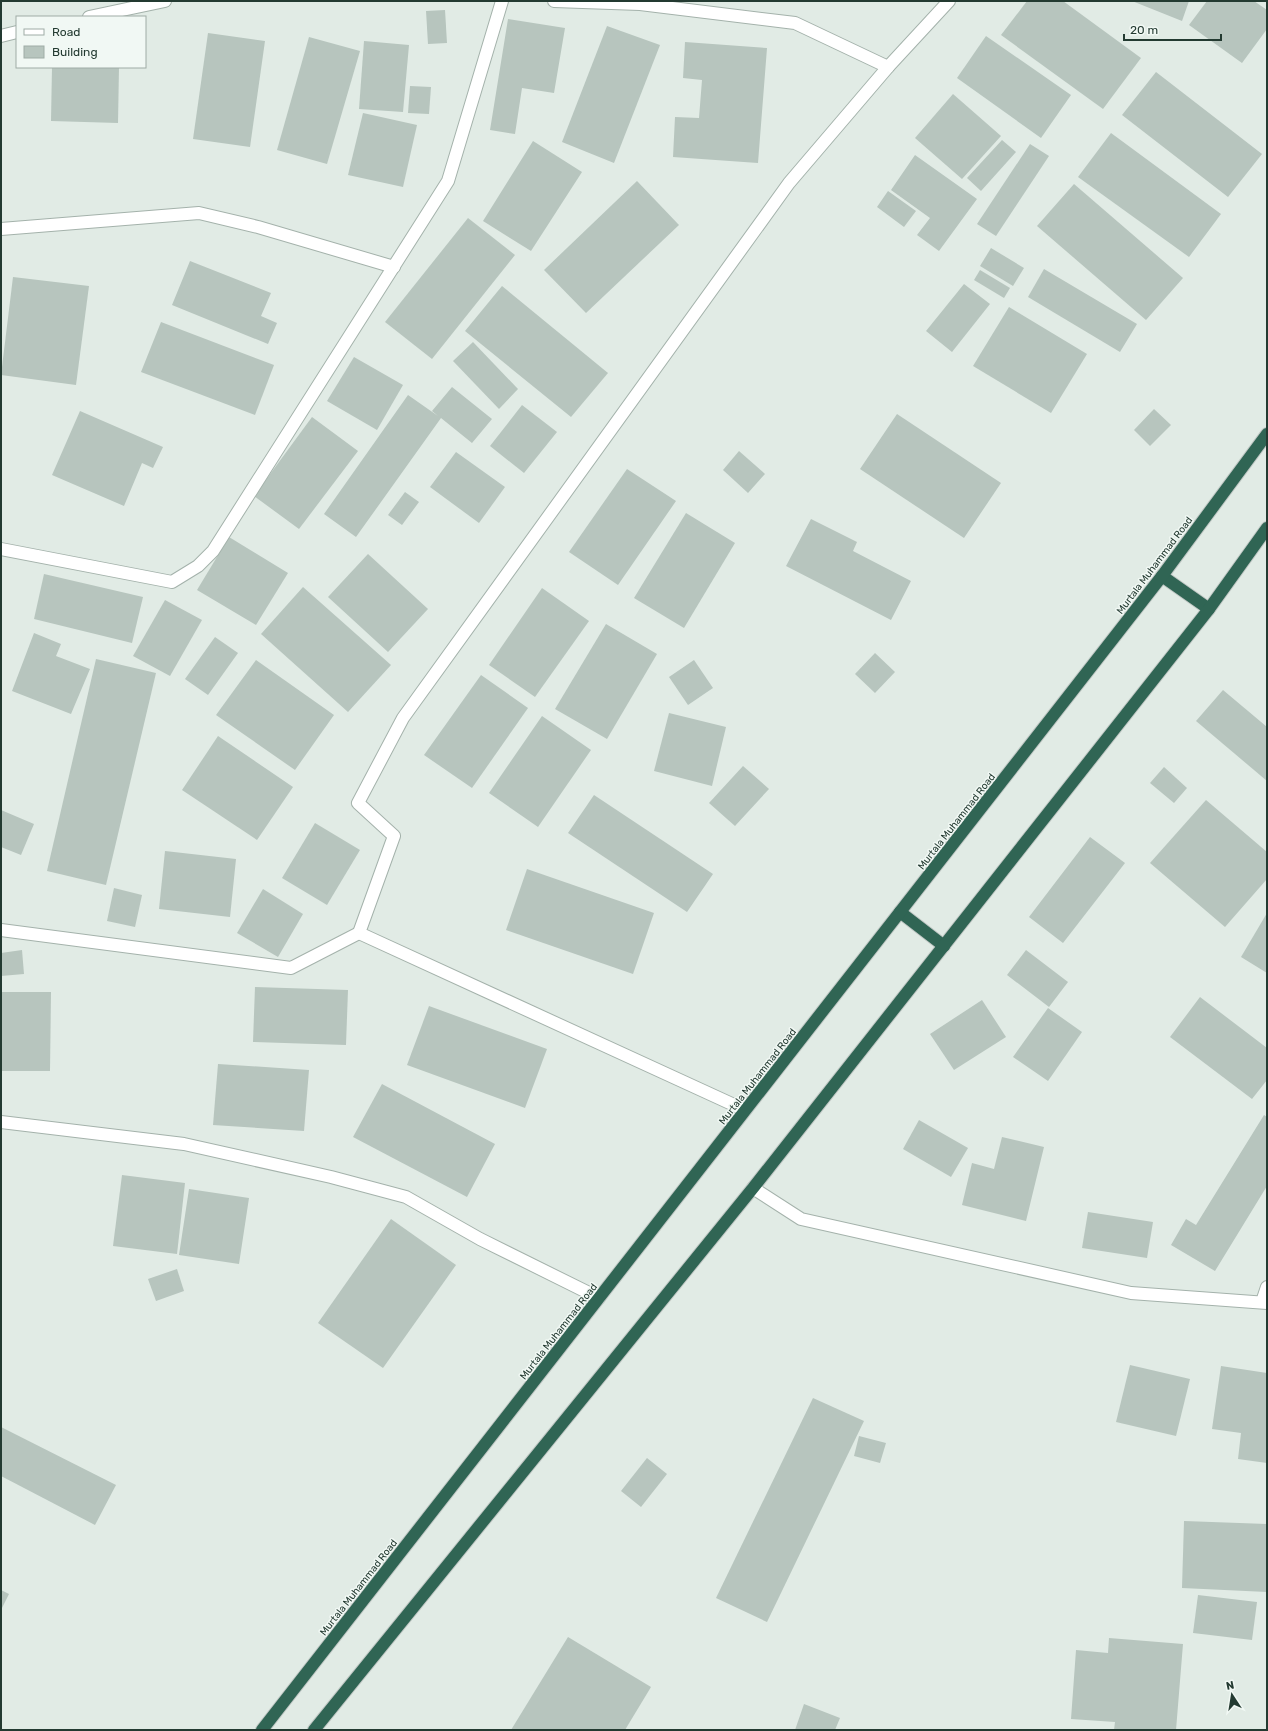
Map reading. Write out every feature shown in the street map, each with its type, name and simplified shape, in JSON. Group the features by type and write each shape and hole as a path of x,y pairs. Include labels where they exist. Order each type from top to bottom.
{"highway":[{"name":"Murtala Muhammad Road","path":"262,1730 1162,576 1267,434"},
{"path":"314,1730 753,1188 1209,609 1267,528"},
{"path":"1162,576 1209,609"},
{"path":"900,912 944,946"}],"street":[{"path":"94,16 165,1"},
{"path":"1,549 172,582 198,566 213,551 448,181 502,1"},
{"path":"554,1 640,4 795,22 888,67"},
{"path":"1,930 291,968 359,932 394,836 358,803 404,718 789,182 888,67 949,1"},
{"path":"1,36 16,32"},
{"path":"1,229 199,213 258,227 394,267"},
{"path":"359,932 745,1110"},
{"path":"1,1122 184,1144 331,1177 406,1197 480,1239 599,1298"},
{"path":"753,1188 801,1219 1131,1293 1264,1302 1267,1287"}],"building":[{"path":"1027,1 1063,1 1141,58 1103,109 1001,35"},
{"path":"1132,1 1189,1 1182,21"},
{"path":"1207,1 1254,1 1267,10 1267,29 1242,63 1189,25"},
{"path":"445,10 447,43 428,44 426,11"},
{"path":"508,19 565,28 554,93 522,88 515,134 490,130"},
{"path":"607,26 660,45 614,163 562,142"},
{"path":"208,33 265,41 250,147 193,139"},
{"path":"986,36 1071,95 1041,138 957,78"},
{"path":"309,37 360,51 327,164 277,150"},
{"path":"364,41 409,45 403,112 359,109"},
{"path":"685,42 767,48 758,163 673,157 675,117 699,118 702,80 683,78"},
{"path":"52,68 119,68 118,123 51,121"},
{"path":"1156,72 1262,154 1228,197 1122,115"},
{"path":"410,86 431,87 429,114 408,113"},
{"path":"953,94 1001,136 962,179 915,138"},
{"path":"363,113 417,125 403,187 348,175"},
{"path":"1111,133 1221,214 1189,257 1078,177"},
{"path":"1002,140 1016,152 981,191 967,178"},
{"path":"533,141 582,172 531,251 483,221"},
{"path":"1030,144 1049,156 996,236 977,224"},
{"path":"915,155 977,199 939,251 917,235 930,218 891,190"},
{"path":"637,181 679,225 586,313 544,270"},
{"path":"1074,184 1183,278 1146,320 1037,226"},
{"path":"888,191 916,211 904,227 877,207"},
{"path":"468,218 515,255 432,359 385,322"},
{"path":"991,248 1024,268 1013,286 980,266"},
{"path":"190,261 271,293 261,316 277,323 268,344 172,305"},
{"path":"1044,269 1137,324 1120,352 1028,297"},
{"path":"980,270 1010,288 1004,298 974,280"},
{"path":"13,277 89,286 76,385 1,375"},
{"path":"964,284 990,304 952,352 926,331"},
{"path":"502,286 608,373 571,417 465,331"},
{"path":"1009,307 1087,354 1051,413 973,366"},
{"path":"161,322 274,365 255,415 141,372"},
{"path":"473,342 518,389 499,409 453,361"},
{"path":"354,357 403,385 377,430 327,401"},
{"path":"452,387 492,419 472,443 441,418 356,537 324,514 408,395 438,416 432,411"},
{"path":"522,405 557,432 524,473 490,446"},
{"path":"1154,409 1171,425 1150,446 1134,430"},
{"path":"80,411 163,447 153,468 142,463 124,506 52,475"},
{"path":"897,414 1001,483 964,538 860,469"},
{"path":"312,417 358,451 299,529 254,496"},
{"path":"739,451 765,474 748,493 723,470"},
{"path":"456,452 505,487 479,523 430,487"},
{"path":"627,469 676,501 618,585 569,552"},
{"path":"405,492 419,502 402,525 388,515"},
{"path":"686,513 735,543 684,628 634,598"},
{"path":"811,519 857,542 853,551 911,581 891,620 786,566"},
{"path":"229,537 288,573 256,625 197,590"},
{"path":"368,554 428,609 388,652 328,597"},
{"path":"44,574 143,597 132,643 34,619"},
{"path":"303,587 391,665 348,712 261,634"},
{"path":"542,588 589,621 535,697 489,665"},
{"path":"165,600 202,620 170,676 133,656"},
{"path":"606,624 657,654 607,739 555,709"},
{"path":"34,633 61,644 56,656 90,669 71,714 12,691"},
{"path":"215,637 238,653 208,695 185,679"},
{"path":"875,653 895,672 875,693 855,674"},
{"path":"96,659 156,673 106,885 47,871"},
{"path":"256,660 334,715 295,770 216,715"},
{"path":"694,660 713,688 688,705 669,677"},
{"path":"481,675 528,708 472,788 424,755"},
{"path":"1223,690 1267,727 1267,781 1196,721"},
{"path":"669,713 726,727 712,786 654,771"},
{"path":"542,716 591,750 538,827 489,793"},
{"path":"218,736 293,787 257,840 182,790"},
{"path":"743,766 769,789 735,826 709,803"},
{"path":"1164,767 1187,788 1174,803 1150,783"},
{"path":"594,795 713,874 687,912 568,833"},
{"path":"1206,800 1267,852 1267,879 1225,927 1150,863"},
{"path":"1,810 34,824 21,855 1,847"},
{"path":"315,823 360,850 327,905 282,878"},
{"path":"1090,837 1125,863 1063,943 1029,917"},
{"path":"165,851 236,859 230,917 159,909"},
{"path":"527,869 654,913 633,974 506,930"},
{"path":"114,888 142,895 135,927 107,921"},
{"path":"263,889 303,914 278,957 237,933"},
{"path":"1267,913 1267,973 1241,957"},
{"path":"22,950 24,974 1,976 1,953"},
{"path":"1026,950 1068,982 1049,1007 1007,975"},
{"path":"255,987 348,990 346,1045 253,1042"},
{"path":"1,992 51,992 50,1071 1,1071"},
{"path":"1200,997 1267,1048 1267,1080 1252,1099 1170,1037"},
{"path":"982,1000 1006,1037 954,1070 930,1034"},
{"path":"429,1006 547,1049 525,1108 407,1065"},
{"path":"1048,1008 1082,1032 1048,1081 1013,1057"},
{"path":"218,1064 309,1070 304,1131 213,1125"},
{"path":"382,1084 495,1144 467,1197 353,1137"},
{"path":"1264,1115 1267,1117 1267,1186 1215,1271 1171,1245 1186,1219 1196,1225"},
{"path":"919,1120 968,1148 951,1177 903,1149"},
{"path":"1002,1137 1044,1147 1026,1221 962,1205 972,1163 994,1169"},
{"path":"122,1175 185,1183 177,1254 113,1246"},
{"path":"189,1189 249,1198 239,1264 179,1255"},
{"path":"1088,1212 1153,1222 1147,1258 1082,1248"},
{"path":"391,1219 456,1265 383,1368 318,1323"},
{"path":"177,1269 184,1291 156,1301 148,1279"},
{"path":"1130,1365 1190,1379 1176,1436 1116,1422"},
{"path":"1221,1366 1267,1373 1267,1463 1238,1459 1241,1433 1212,1429"},
{"path":"813,1398 864,1421 767,1622 716,1598"},
{"path":"1,1427 116,1485 95,1525 1,1476"},
{"path":"859,1436 886,1443 880,1463 854,1456"},
{"path":"647,1458 667,1474 641,1507 621,1491"},
{"path":"1184,1521 1267,1524 1267,1592 1182,1588"},
{"path":"1,1590 9,1594 1,1610"},
{"path":"1198,1595 1257,1602 1252,1640 1193,1633"},
{"path":"568,1637 651,1687 625,1730 511,1730"},
{"path":"1109,1638 1183,1644 1176,1730 1114,1730 1115,1722 1071,1719 1076,1650 1108,1653"},
{"path":"804,1704 840,1718 835,1730 795,1730"}]}
